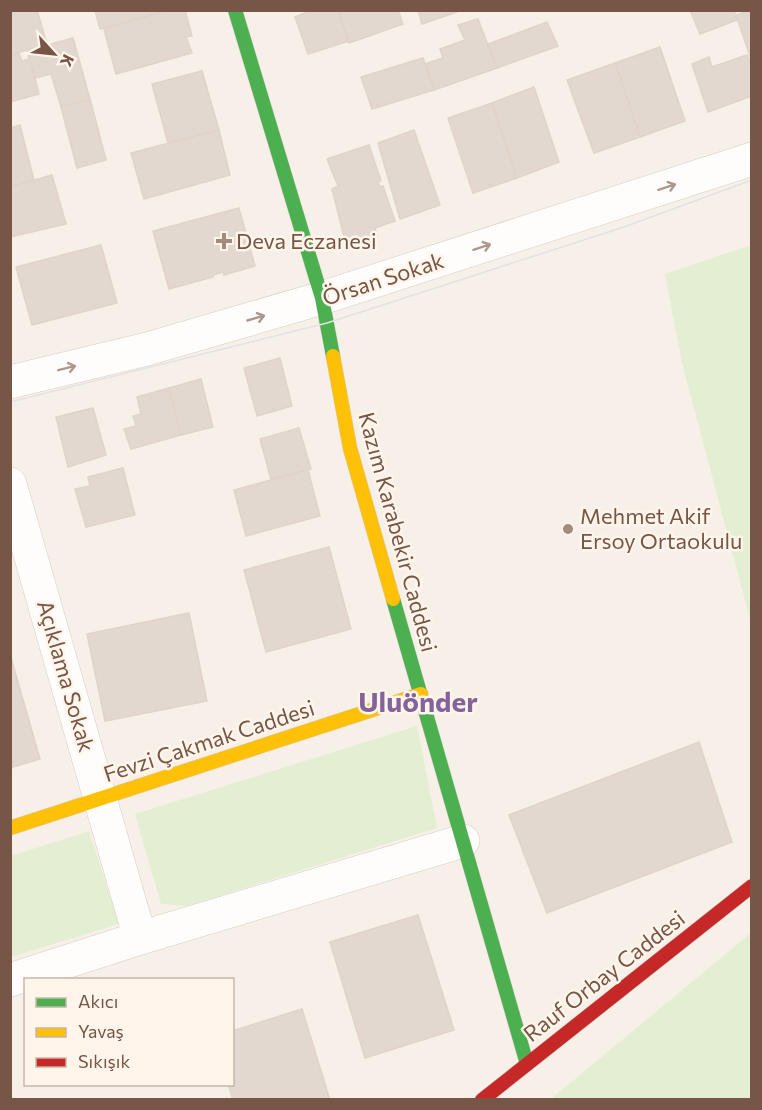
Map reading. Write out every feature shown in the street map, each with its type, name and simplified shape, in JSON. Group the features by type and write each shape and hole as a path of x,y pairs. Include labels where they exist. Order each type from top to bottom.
{"street":[{"name":"Kazım Karabekir Caddesi","path":"235,10 322,298 350,448 527,1064"},
{"name":"Örsan Sokak","path":"10,382 147,349 322,298 752,159"},
{"name":"Açıklama Sokak","path":"10,484 140,938"},
{"name":"Fevzi Çakmak Caddesi","path":"10,828 421,694"},
{"path":"10,980 140,938 463,841"},
{"name":"Rauf Orbay Caddesi","path":"482,1100 752,886"}],"green space":[{"path":"752,245 751,623 682,363 665,274"},
{"path":"417,726 437,828 187,906 161,904 135,814"},
{"path":"89,831 119,924 11,957 11,856"},
{"path":"751,933 751,1099 551,1099"}],"building":[{"path":"10,10 37,10 47,44 10,55"},
{"path":"95,10 167,10 100,29"},
{"path":"170,10 185,10 192,36 186,37 192,53 116,74 104,29"},
{"path":"313,10 338,10 349,41 308,54 295,17"},
{"path":"338,10 398,10 403,24 349,43"},
{"path":"418,10 456,10 457,12 422,24"},
{"path":"690,10 734,10 737,20 700,34"},
{"path":"752,10 752,62 736,15"},
{"path":"478,19 497,68 434,90 425,64 443,58 440,49 465,40 458,25"},
{"path":"547,22 558,46 497,68 488,44"},
{"path":"73,38 90,99 61,107 51,74 35,78 27,51"},
{"path":"660,47 685,121 640,137 615,63"},
{"path":"19,53 22,61 30,59 39,94 10,102 10,55"},
{"path":"747,55 752,66 752,96 708,112 692,64 709,57 712,67"},
{"path":"423,58 434,90 372,109 361,77"},
{"path":"615,63 640,137 594,153 567,80"},
{"path":"202,71 219,130 168,143 152,84"},
{"path":"534,87 559,162 517,178 492,103"},
{"path":"90,99 106,160 77,168 61,107"},
{"path":"492,103 517,178 473,193 448,118"},
{"path":"20,125 34,180 10,187 10,128"},
{"path":"219,130 230,175 144,199 131,153"},
{"path":"414,130 440,205 400,219 378,143"},
{"path":"369,145 381,181 378,182 380,187 383,186 395,221 375,228 377,236 346,245 332,189 338,186 327,159"},
{"path":"52,175 66,224 10,237 10,187"},
{"path":"239,208 255,266 224,275 223,272 169,289 153,231"},
{"path":"101,245 117,303 32,325 16,267"},
{"path":"280,358 292,406 257,416 244,368"},
{"path":"201,379 213,427 181,435 169,388"},
{"path":"169,388 181,435 131,449 124,429 136,426 133,416 141,414 137,397"},
{"path":"93,408 106,455 68,467 56,417"},
{"path":"299,428 311,469 271,479 260,439"},
{"path":"123,468 135,515 86,527 75,489 90,486 88,477"},
{"path":"308,470 320,516 246,536 234,490"},
{"path":"329,547 351,629 266,652 244,570"},
{"path":"189,613 207,701 105,721 87,634"},
{"path":"10,654 40,759 10,768"},
{"path":"699,742 732,842 547,913 509,815"},
{"path":"418,915 454,1030 365,1058 330,942"},
{"path":"302,1009 330,1100 233,1100 229,1086 234,1086 234,1030"}],"tram line":[{"path":"10,402 327,323 624,227 752,180"}],"traffic: fast":[{"path":"235,10 322,298 333,356"},
{"path":"393,599 527,1064"}],"traffic: slow":[{"path":"333,356 350,448 393,599"},
{"path":"10,828 421,694"}],"traffic: jam":[{"path":"482,1100 752,886"}],"place":[{"name":"Deva Eczanesi","path":"224,241"},
{"name":"Mehmet Akif Ersoy Ortaokulu","path":"568,529"}],"district":[{"name":"Uluönder","path":"418,702"}]}
